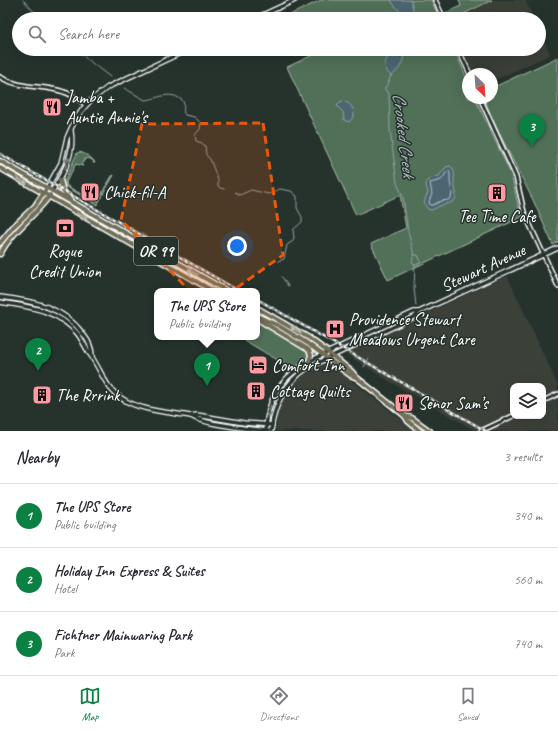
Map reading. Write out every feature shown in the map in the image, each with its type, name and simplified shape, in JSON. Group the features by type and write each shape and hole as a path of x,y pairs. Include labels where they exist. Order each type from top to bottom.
{"main road":[{"path":"269,12 295,0"},
{"path":"0,243 13,227 35,206 47,188 61,163 67,138 77,117 86,105 108,87 174,56"},
{"path":"0,254 9,241 37,212 60,180 67,166 70,154 73,140 71,131"},
{"name":"OR 99","path":"0,161 222,288"},
{"name":"OR 99","path":"0,168 208,288"},
{"path":"60,180 63,192 73,204"},
{"name":"Stewart Avenue","path":"271,431 278,403 288,384 307,368 330,354 401,318 414,312 419,312 558,248"},
{"path":"0,297 35,303 56,310 66,316 89,343 92,351 92,357"},
{"path":"0,302 41,309 64,321 77,333 108,387 125,400 142,407 191,416 197,415 244,423 272,425"},
{"path":"28,307 34,305 56,310"},
{"path":"260,310 309,338 405,416 408,421 420,431"},
{"name":"Stewart Avenue","path":"266,431 271,404 280,386 292,373 309,361 323,354 330,354 379,333 416,316 419,312"},
{"path":"51,313 58,314 76,326"},
{"path":"260,318 279,326 323,354 350,375 356,377"},
{"path":"379,333 385,328 399,321 401,318"},
{"path":"260,320 309,350 311,355 309,361"},
{"path":"191,416 197,420 235,427 271,431"},
{"path":"405,416 412,418 429,431"},
{"path":"414,426 417,425 422,429 429,431"}],"street":[{"path":"435,0 441,12"},
{"path":"461,56 467,68"},
{"path":"0,77 13,84 64,92 74,96 86,105"},
{"path":"483,104 516,177 524,212 558,286"},
{"path":"546,400 558,394"},
{"path":"481,431 510,417"}],"highlighted area":[{"path":"263,123 283,255 207,309 121,220 142,124"}],"shaded area":[{"path":"492,0 525,0 531,12 467,12"},
{"path":"546,44 550,53 549,55 498,78 498,68 471,68 465,56 546,56"},
{"path":"504,277 508,277 558,386 558,431 476,431 379,375 343,352"},
{"path":"323,362 327,362 416,431 276,431 277,414 280,404 289,388 303,374"}],"green space":[{"path":"321,0 431,0 437,12 296,12"},
{"path":"459,0 492,0 467,12 447,12 461,6"},
{"path":"311,56 457,56 462,68 462,104 478,104 511,174 522,217 388,280 371,244 406,228 400,195 356,215 287,67"},
{"path":"558,57 558,242 553,245 533,200 495,125 486,104 498,104 498,85"},
{"path":"79,152 88,156 94,161 88,158 85,159 81,165 83,166 76,164 66,182 67,186 95,202 114,175 97,205 65,186 65,180 77,153"},
{"path":"260,323 305,350 308,354 307,362 294,370 244,340 260,340"}],"water":[{"path":"391,0 411,0 413,12 400,12"},
{"path":"404,56 402,64 391,76 385,66 385,62 389,57"},
{"path":"342,101 350,105 353,111 354,116 349,122 344,120 343,112 337,106"},
{"path":"450,166 454,173 456,194 455,200 432,210 428,209 425,203 428,193 426,185 427,181 431,178 439,176 446,167"}],"waterway":[{"path":"23,0 34,12"},
{"path":"83,56 110,77"},
{"name":"Crooked Creek","path":"391,75 385,90 389,94 390,130 397,183 403,197 408,231 414,255 412,262 415,265 414,288 416,306"},
{"path":"124,88 145,100 169,95 178,97 183,101 185,115 194,117 201,123 200,129 195,135 196,141 205,146 206,155 210,159 218,180 218,186 224,189"},
{"path":"235,192 240,195 251,190 269,194 280,189 291,191 297,196 297,208 302,217 302,222 293,230 294,238 293,241 287,245 284,259 278,261"},
{"name":"Crooked Creek","path":"414,255 418,255 421,262 416,265"},
{"path":"282,277 288,286"},
{"name":"Crooked Creek","path":"364,367 369,358"}],"railway":[{"path":"0,154 234,288"},
{"path":"260,301 486,431"}],"place":[{"name":"Jamba + Auntie Annie's","path":"52,107"},
{"name":"Fichtner Mainwaring Park","path":"532,147"},
{"name":"Chick-fil-A","path":"90,192"},
{"name":"Tee Time Cafe","path":"497,193"},
{"name":"Rogue Credit Union","path":"65,228"},
{"name":"Providence Stewart Meadows Urgent Care","path":"335,329"},
{"name":"Comfort Inn","path":"258,365"},
{"name":"Holiday Inn Express & Suites","path":"38,371"},
{"name":"The UPS Store","path":"207,386"},
{"name":"Cottage Quilts","path":"256,391"},
{"name":"The Rrrink","path":"42,395"},
{"name":"Senor Sam’s","path":"404,403"}]}
